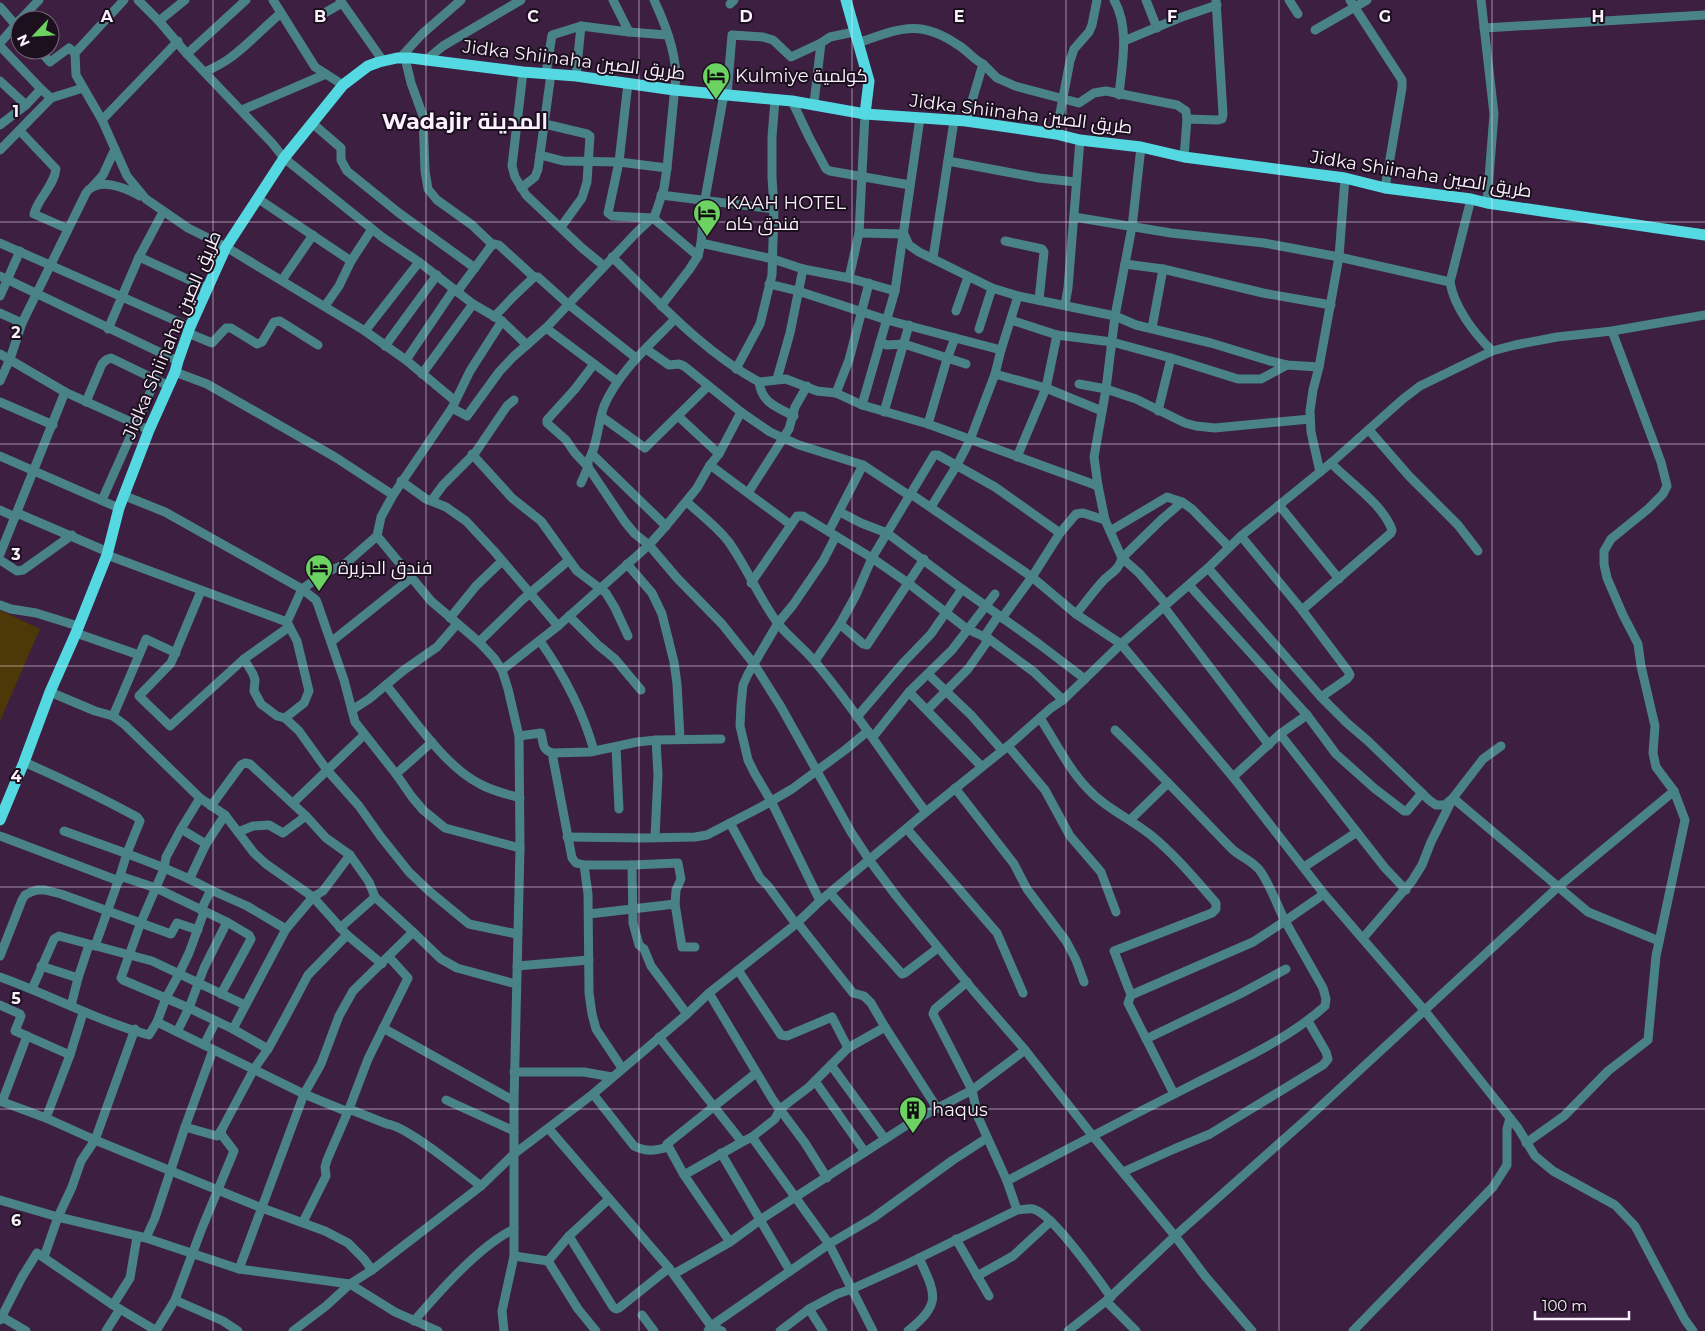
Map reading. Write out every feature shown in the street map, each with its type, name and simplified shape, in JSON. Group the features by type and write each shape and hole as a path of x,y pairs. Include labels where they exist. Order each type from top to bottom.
{"main road":[{"path":"846,0 869,81 865,114"},
{"name":"Jidka Shiinaha طريق الصين","path":"0,820 107,553 119,508 149,430 169,386 189,330 226,247 284,158 343,85 368,66 383,61 403,58 523,72 576,76 674,90 814,103 865,114 966,121 1056,134 1080,140 1141,147 1184,157 1345,178 1386,188 1471,199 1487,203 1705,235"}],"street":[{"path":"31,10 39,0"},
{"path":"124,0 75,53 76,75 102,120 127,176 146,199 163,212 204,237 226,247 365,331 406,360 467,416 499,372 546,328 636,233 653,218 658,208 667,168 676,62 672,46 654,0"},
{"path":"139,0 178,40 187,54 242,110 284,158 372,229 437,275 473,304 498,319 527,345"},
{"path":"159,21 185,0"},
{"path":"187,54 246,0"},
{"path":"273,0 315,67 343,85"},
{"path":"461,0 422,34 403,58 410,83 423,116 425,171 428,189 437,200 472,225 493,245 499,245 534,277 538,277 568,304 636,358"},
{"path":"425,61 443,46 505,3 520,0"},
{"path":"613,0 629,32"},
{"path":"1056,134 1070,61 1074,49 1089,32 1097,0"},
{"path":"1114,0 1124,41 1119,95"},
{"path":"1146,0 1157,28"},
{"path":"1289,0 1298,14"},
{"path":"1315,30 1353,4 1367,0"},
{"path":"1480,0 1494,114 1487,203"},
{"path":"321,15 341,2 383,61"},
{"path":"1124,41 1216,3 1222,119 1187,119"},
{"path":"1353,4 1402,80 1386,188"},
{"path":"0,7 10,16"},
{"path":"205,72 229,59 281,13"},
{"path":"1484,28 1705,15"},
{"path":"576,76 581,26"},
{"path":"521,188 535,177 540,155 545,124 552,34 581,26 667,35"},
{"path":"660,306 698,256 705,199 725,94 732,35 763,37 773,40 791,58 830,37 856,38 896,30 922,28 938,32 959,45 997,78 1015,86 1079,103 1094,93 1106,91 1177,105 1186,111 1184,157"},
{"path":"10,33 0,44 51,98"},
{"path":"102,120 178,40"},
{"path":"814,103 821,43"},
{"path":"60,55 69,48 75,53"},
{"path":"966,121 983,64"},
{"path":"523,72 512,166 515,177 526,195 604,266"},
{"path":"242,110 326,74"},
{"path":"0,81 26,105"},
{"path":"628,83 619,162 608,213 609,215 653,218 698,256"},
{"path":"0,150 51,98 83,88"},
{"path":"0,125 26,105 41,89"},
{"path":"736,369 760,324 773,259 774,208 772,177 776,100"},
{"path":"792,101 808,137 826,169 910,185"},
{"path":"849,278 859,233 865,114"},
{"path":"862,405 895,291 920,118"},
{"path":"933,258 954,121"},
{"path":"312,123 341,148 341,160 347,171 399,213 475,268"},
{"path":"545,124 589,135 587,182 582,198 560,227"},
{"path":"20,131 56,169 54,179 37,205 34,214 68,229"},
{"path":"1064,305 1068,288 1080,140"},
{"path":"1141,147 1132,227 1115,316 1106,389 1094,457 1098,486 1106,520 1122,558 1139,573 1165,606 1269,745"},
{"path":"0,381 35,293 86,192 102,175 115,149"},
{"path":"540,155 563,161 619,162 667,168"},
{"path":"948,161 1039,178 1076,182"},
{"path":"1320,472 1310,420 1313,390 1339,258 1345,178"},
{"path":"93,186 108,185 119,187 146,199"},
{"path":"661,195 774,208"},
{"path":"257,198 351,261"},
{"path":"1471,199 1450,282 1451,289 1467,320 1480,339 1492,351"},
{"path":"108,328 140,257 163,212"},
{"path":"1074,217 1171,234 1264,243 1450,282"},
{"path":"325,306 339,286 351,261 372,229"},
{"path":"859,233 904,234"},
{"path":"904,234 909,245 992,288 1018,296 1115,316 1136,325 1211,343 1288,365 1319,367"},
{"path":"282,280 313,235"},
{"path":"1005,241 1042,249 1044,252 1040,300"},
{"path":"0,243 122,296 212,343 226,328 231,328 257,344 262,342 274,322 280,321 318,345"},
{"path":"701,243 773,259 803,269 849,278 895,291"},
{"path":"406,360 456,291 493,245"},
{"path":"0,296 3,278 20,251"},
{"path":"140,257 208,288"},
{"path":"612,258 674,320 702,344 736,369 759,382 786,379 817,391 836,393 862,405 928,424 1098,486"},
{"path":"365,331 419,262"},
{"path":"1125,264 1163,269 1262,294 1331,305"},
{"path":"777,379 790,332 803,269"},
{"path":"1152,328 1163,269"},
{"path":"385,346 437,275"},
{"path":"126,688 139,696 170,726 244,659 288,625 302,588 327,572 345,564 377,536 381,517 393,495 453,404 498,319 513,297 534,277"},
{"path":"956,311 968,277"},
{"path":"3,278 108,328 335,457 393,495"},
{"path":"769,284 798,291 887,320 1001,350"},
{"path":"836,393 849,360 869,284"},
{"path":"978,329 992,288"},
{"path":"931,507 970,440 995,374 1018,296"},
{"path":"422,374 473,304"},
{"path":"0,313 22,323"},
{"path":"293,1331 326,1306 350,1284 372,1270 480,1186 514,1154 592,1094 981,766 1006,748 1051,708 1063,700 1241,536 1320,472 1402,399 1420,386 1492,351 1515,345 1705,315"},
{"path":"581,483 592,454 603,408 617,381 636,358 674,320"},
{"path":"1011,320 1057,335 1112,342 1238,379 1261,379 1288,365"},
{"path":"884,412 909,325"},
{"path":"546,328 617,381"},
{"path":"1526,1143 1564,1116 1608,1071 1648,1040 1656,956 1685,820 1674,791 1656,767 1653,753 1655,726 1641,666 1638,644 1607,578 1604,564 1604,551 1611,539 1648,509 1663,494 1667,486 1664,470 1612,331"},
{"path":"1017,457 1046,388 1057,335"},
{"path":"928,424 955,338"},
{"path":"880,342 887,345 904,344 966,364"},
{"path":"646,349 669,365 682,365 741,412 783,438 863,465 931,507 1032,577 1076,614 1122,644 1233,777 1324,894 1425,1011 1510,1118 1535,1156 1552,1172 1615,1205 1635,1226 1685,1320 1693,1331"},
{"path":"0,354 65,392 149,430"},
{"path":"86,402 102,364 111,358 169,386"},
{"path":"1158,411 1171,358"},
{"path":"594,364 546,422 566,440 588,467 614,509 635,534 648,544 677,578 722,624 754,664 817,770 851,832 870,861 938,948 1025,1050 1205,1276 1252,1331"},
{"path":"995,374 1046,388 1102,411"},
{"path":"102,500 156,379"},
{"path":"759,382 763,397 794,416"},
{"path":"1079,384 1106,389 1136,399 1185,423 1215,428 1310,420"},
{"path":"602,417 644,448 708,386"},
{"path":"748,493 789,430 795,407 807,386"},
{"path":"0,554 65,392"},
{"path":"432,500 443,485 475,453 507,406 514,400"},
{"path":"0,402 53,425"},
{"path":"502,670 558,626 666,526 687,502 719,454 741,412"},
{"path":"678,416 719,454"},
{"path":"1369,430 1410,476 1458,525 1478,551"},
{"path":"472,454 512,498 541,521 577,571 606,593 628,636"},
{"path":"592,454 666,526"},
{"path":"815,661 840,624 856,595 872,558 934,455 938,455 995,487 1060,533"},
{"path":"0,456 119,508"},
{"path":"1302,610 1391,533 1392,530 1384,516 1359,487 1344,476 1331,462"},
{"path":"710,465 791,525"},
{"path":"820,902 771,801 752,767 744,746 740,726 743,685 778,623 793,606 814,574 833,534 840,512 863,465"},
{"path":"402,481 426,499 432,500 458,515 502,561 558,626"},
{"path":"125,496 165,512 302,588 316,600 352,710 352,717 423,810 445,828 520,848"},
{"path":"1110,531 1167,497 1182,502 1196,512 1230,547"},
{"path":"687,502 718,528 746,567 752,582 778,623 815,661 926,812"},
{"path":"1076,614 1101,583 1116,571 1120,566 1122,558 1182,502"},
{"path":"1279,505 1339,578"},
{"path":"0,510 72,535 107,553 288,625 297,641 309,691 304,703 285,718"},
{"path":"840,512 887,533 1085,679"},
{"path":"927,710 968,669 1000,617 1032,577 1060,533 1076,514 1083,513 1106,520"},
{"path":"752,582 797,516 803,516 872,558 908,583 967,629 986,638 1034,672 1063,700"},
{"path":"0,560 17,570 23,570 72,535"},
{"path":"377,536 431,601 479,642 494,658 502,670 519,736 520,848 514,1072 514,1256 502,1312 504,1331"},
{"path":"1241,536 1302,610 1350,675 1321,697"},
{"path":"840,624 860,641 867,644 924,559"},
{"path":"479,642 530,593 569,560"},
{"path":"352,710 436,647 476,586 502,561"},
{"path":"627,564 652,593 662,614 678,684 680,738"},
{"path":"1208,568 1321,697 1347,723 1436,805 1445,805 1453,798"},
{"path":"331,642 411,578"},
{"path":"1189,585 1307,715 1336,754 1401,810 1407,811 1422,793"},
{"path":"857,717 904,662 931,634 962,589"},
{"path":"139,696 171,663 201,591"},
{"path":"567,837 695,837 707,835 771,801 870,734 948,654 995,594"},
{"path":"0,605 10,609 36,613 139,655"},
{"path":"568,616 615,659 641,690"},
{"path":"113,716 147,638 176,652"},
{"path":"540,641 559,668 582,714 594,751"},
{"path":"244,659 253,674 255,680 254,691 261,704 277,716 285,718 299,730 326,770 360,806 381,837 409,872 469,924 517,934"},
{"path":"928,674 1006,748 1045,790 1070,836 1101,872 1116,912"},
{"path":"386,685 446,758 481,785 520,798"},
{"path":"50,692 95,711 113,716 125,725 200,798 225,815 254,853 266,864 313,897 347,935 382,964"},
{"path":"909,692 981,766"},
{"path":"1233,777 1280,734 1307,715"},
{"path":"1040,718 1070,766 1088,790 1151,836 1182,864 1216,903 1216,909 1212,913 1114,952 1131,995 1128,1003 1174,1094"},
{"path":"1007,1181 1092,1135 1267,1046 1308,1021 1325,1006 1326,999 1323,988 1260,872 1249,859 1236,853 1115,730"},
{"path":"519,736 541,733 544,747 552,753 594,751 637,742 680,738 722,739"},
{"path":"1280,734 1385,868 1406,890"},
{"path":"293,802 364,735"},
{"path":"655,837 658,775 656,740"},
{"path":"396,774 432,742"},
{"path":"1363,938 1406,890 1422,865 1453,798 1483,759 1501,746"},
{"path":"616,747 619,809"},
{"path":"552,753 573,861 584,865 678,863 681,879 676,890 675,904 682,947 695,947"},
{"path":"24,762 60,777 137,818 140,823 127,853 108,911 78,978 70,1006"},
{"path":"211,806 241,765 245,763 250,764 293,802 326,838 350,855 369,882 375,897 414,932 432,953 445,962 516,984"},
{"path":"1130,820 1168,783"},
{"path":"955,788 1014,864 1027,889 1066,941 1076,960 1084,982"},
{"path":"1068,1331 1108,1299 1175,1236 1318,1109 1558,887 1674,791"},
{"path":"200,798 166,857 164,869 141,922 121,979 189,1008 233,1029 268,1049"},
{"path":"1453,798 1588,912 1659,941"},
{"path":"190,878 206,844 225,815"},
{"path":"238,832 252,826 269,825 283,833 306,816"},
{"path":"730,823 760,878 853,993 867,997 937,1108"},
{"path":"181,828 206,844"},
{"path":"907,828 996,933 1023,993"},
{"path":"64,831 190,878 246,906 286,929"},
{"path":"1304,867 1358,832"},
{"path":"0,836 120,879 156,888 250,935 251,939 221,994"},
{"path":"233,1029 286,929 313,897 324,891 350,855"},
{"path":"584,865 589,914 588,993 596,1029 622,1068"},
{"path":"632,865 633,923 639,945 644,948 651,966 687,1014"},
{"path":"0,956 18,906 25,895 37,890 61,894 170,934 177,922 198,930"},
{"path":"0,977 32,989 83,1013 150,1035 198,930 211,890"},
{"path":"830,893 902,974 938,948"},
{"path":"1131,995 1253,942 1324,894"},
{"path":"340,928 375,897"},
{"path":"589,914 675,904"},
{"path":"177,1032 227,922"},
{"path":"239,1269 304,1094 321,1064 339,1016 353,991 414,932"},
{"path":"185,1126 217,1136 254,1069 268,1049 308,975 347,935"},
{"path":"32,989 41,966 56,937 59,936 152,961 245,1005"},
{"path":"303,1222 326,1176 325,1167 327,1160 349,1110 368,1059 408,978 389,957"},
{"path":"516,966 589,960"},
{"path":"41,966 78,978"},
{"path":"1146,1039 1240,994 1286,969"},
{"path":"738,970 781,1035 787,1036 832,1017 848,1048"},
{"path":"967,982 935,1009 932,1014 972,1090 976,1109 987,1138 1018,1210"},
{"path":"709,994 773,1100 828,1178"},
{"path":"0,1006 20,1014 21,1016 15,1031 70,1054"},
{"path":"46,1118 83,1013"},
{"path":"204,1045 216,1021"},
{"path":"1123,1172 1210,1134 1323,1065 1328,1059 1326,1052 1308,1021"},
{"path":"156,1022 304,1094 392,1125 409,1134 480,1186"},
{"path":"684,1174 752,1137 775,1119 780,1109 815,1081 848,1048 885,1027"},
{"path":"382,1028 514,1101"},
{"path":"44,1257 81,1160 95,1140 134,1029"},
{"path":"27,1036 1,1102 46,1118 262,1208 325,1231 348,1243 372,1270"},
{"path":"659,1037 742,1142"},
{"path":"106,1331 130,1278 141,1237 172,1170 185,1126 213,1050"},
{"path":"569,1236 614,1309 618,1308 672,1271 730,1242 760,1220 828,1178 885,1139 972,1090 1025,1050"},
{"path":"831,1065 885,1139"},
{"path":"514,1072 584,1072 612,1077"},
{"path":"730,1242 684,1174 667,1144 756,1073"},
{"path":"815,1081 866,1152"},
{"path":"592,1094 634,1146 644,1151 668,1147"},
{"path":"446,1100 514,1131"},
{"path":"1353,1331 1493,1187 1507,1165 1507,1129 1510,1118"},
{"path":"549,1128 672,1271 710,1328 722,1331"},
{"path":"26,1331 1,1319 22,1277 37,1253 117,1307 157,1331 175,1300 234,1151 221,1134 222,1129"},
{"path":"752,1137 829,1244 873,1331"},
{"path":"710,1328 829,1244 873,1218 953,1160 987,1138"},
{"path":"721,1153 790,1271"},
{"path":"548,1261 569,1236 609,1199"},
{"path":"0,1200 58,1217 141,1237 239,1269 350,1284 370,1298 438,1331"},
{"path":"780,1331 809,1309 837,1294 919,1258 1018,1210 1033,1209 1051,1221 1078,1251 1108,1299 1136,1331"},
{"path":"977,1276 1013,1256 1051,1221"},
{"path":"414,1321 490,1243 514,1228"},
{"path":"956,1239 989,1296"},
{"path":"514,1256 548,1261 578,1308 596,1331"},
{"path":"908,1331 925,1315 934,1299 930,1282 919,1258"},
{"path":"175,1300 223,1321 238,1331"},
{"path":"809,1309 823,1331"},
{"path":"642,1315 654,1331"}],"shaded area":[{"path":"0,610 40,629 0,721"}],"place":[{"name":"Kulmiye كولمية","path":"716,100"},
{"name":"KAAH HOTEL فندق كاه","path":"707,237"},
{"name":"فندق الجزيرة","path":"319,592"},
{"name":"haqus","path":"913,1134"}],"district":[{"name":"Wadajir المدينة","path":"465,121"}]}
